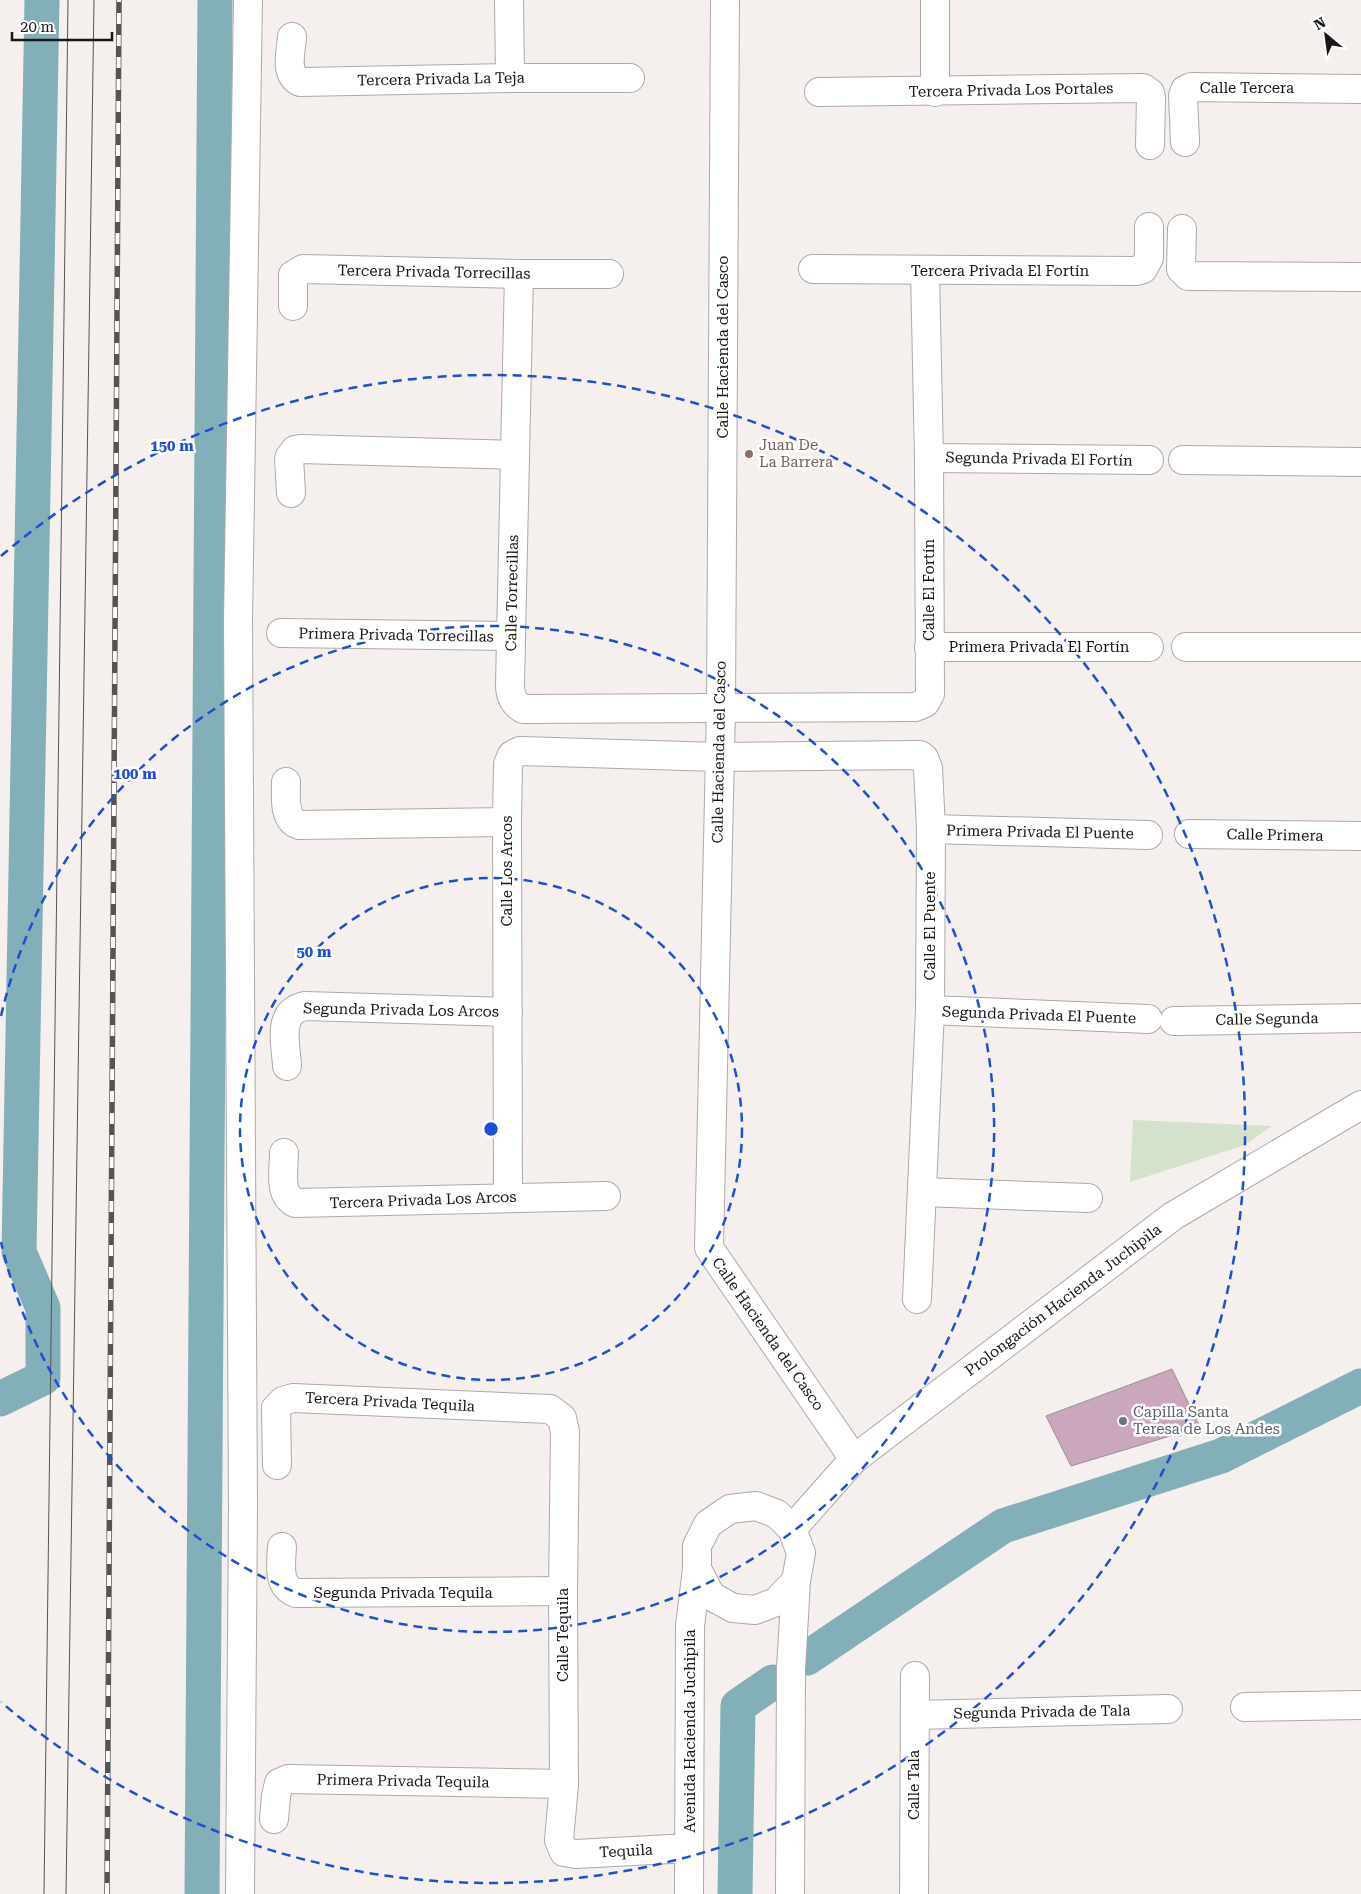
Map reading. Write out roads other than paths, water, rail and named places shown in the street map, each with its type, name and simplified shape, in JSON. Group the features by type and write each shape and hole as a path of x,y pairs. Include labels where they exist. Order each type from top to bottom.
{"street":[{"path":"240,1894 243,1496 238,621 248,0"},
{"path":"509,0 510,78"},
{"name":"Calle Hacienda del Casco","path":"725,0 721,707 709,1248 854,1459"},
{"path":"934,92 936,0"},
{"name":"Tercera Privada La Teja","path":"292,37 291,74 294,79 300,82 630,78"},
{"name":"Calle Tercera","path":"1185,142 1183,96 1185,90 1190,87 1361,89"},
{"name":"Tercera Privada Los Portales","path":"818,92 1143,88 1147,90 1151,98 1150,146"},
{"name":"Tercera Privada El Fortín","path":"813,269 1137,271 1143,269 1149,258 1149,227"},
{"path":"1182,229 1181,269 1188,276 1361,277"},
{"name":"Tercera Privada Torrecillas","path":"293,306 294,275 303,269 609,274"},
{"name":"Calle El Fortín","path":"721,707 920,706 925,703 930,694 930,458 925,271"},
{"name":"Calle Torrecillas","path":"519,274 510,636 510,692 512,700 523,709 721,707"},
{"path":"291,493 289,458 291,454 300,449 515,455"},
{"name":"Segunda Privada El Fortín","path":"930,458 1149,460"},
{"path":"1183,460 1361,462"},
{"name":"Primera Privada Torrecillas","path":"281,634 510,636"},
{"path":"1186,646 1361,647"},
{"name":"Primera Privada El Fortín","path":"929,647 1148,647"},
{"name":"Calle Los Arcos","path":"508,1197 507,822 509,759 516,752 719,757"},
{"name":"Calle El Puente","path":"719,757 920,755 924,758 928,768 931,829 930,1010 917,1299"},
{"path":"286,782 287,812 291,821 299,825 507,822"},
{"name":"Primera Privada El Puente","path":"931,829 1148,835"},
{"name":"Calle Primera","path":"1189,834 1361,836"},
{"name":"Segunda Privada Los Arcos","path":"287,1066 286,1018 290,1012 305,1006 508,1012"},
{"name":"Segunda Privada El Puente","path":"930,1010 1161,1020"},
{"name":"Calle Segunda","path":"1161,1020 1361,1018"},
{"name":"Prolongación Hacienda Juchipila","path":"792,1529 854,1459 1173,1216 1361,1105"},
{"name":"Tercera Privada Los Arcos","path":"284,1152 284,1192 295,1203 606,1196"},
{"path":"922,1192 1088,1198"},
{"name":"Tercera Privada Tequila","path":"277,1465 276,1408 288,1399 550,1409 562,1418"},
{"name":"Calle Tequila","path":"562,1418 565,1432 563,1591 564,1784 559,1840 564,1852"},
{"path":"790,1894 791,1669 796,1581 801,1553 792,1529 777,1514 756,1506 730,1509 708,1524 697,1546 697,1569 712,1596 733,1608 755,1610 776,1602 796,1581"},
{"name":"Segunda Privada Tequila","path":"282,1547 281,1574 286,1587 296,1593 563,1591"},
{"name":"Avenida Hacienda Juchipila","path":"688,1894 690,1626 697,1569"},
{"name":"Calle Tala","path":"914,1894 915,1676"},
{"path":"1245,1707 1361,1706"},
{"name":"Segunda Privada de Tala","path":"915,1715 1168,1709"},
{"name":"Primera Privada Tequila","path":"274,1819 276,1790 279,1783 288,1779 564,1784"},
{"name":"Tequila","path":"564,1852 576,1854 689,1848"}],"waterway":[{"path":"0,1399 43,1378 43,1308 19,1252 42,0"},
{"path":"202,1894 215,0"},
{"path":"807,1658 1003,1526 1221,1456 1361,1386"},
{"path":"735,1894 738,1706 773,1682"}],"tram line":[{"path":"44,1894 68,0"},
{"path":"66,1894 94,0"}],"railway":[{"path":"107,1894 119,0"}],"place":[{"name":"Juan De La Barrera","path":"749,454"},
{"name":"Capilla Santa Teresa de Los Andes","path":"1123,1421"}]}
